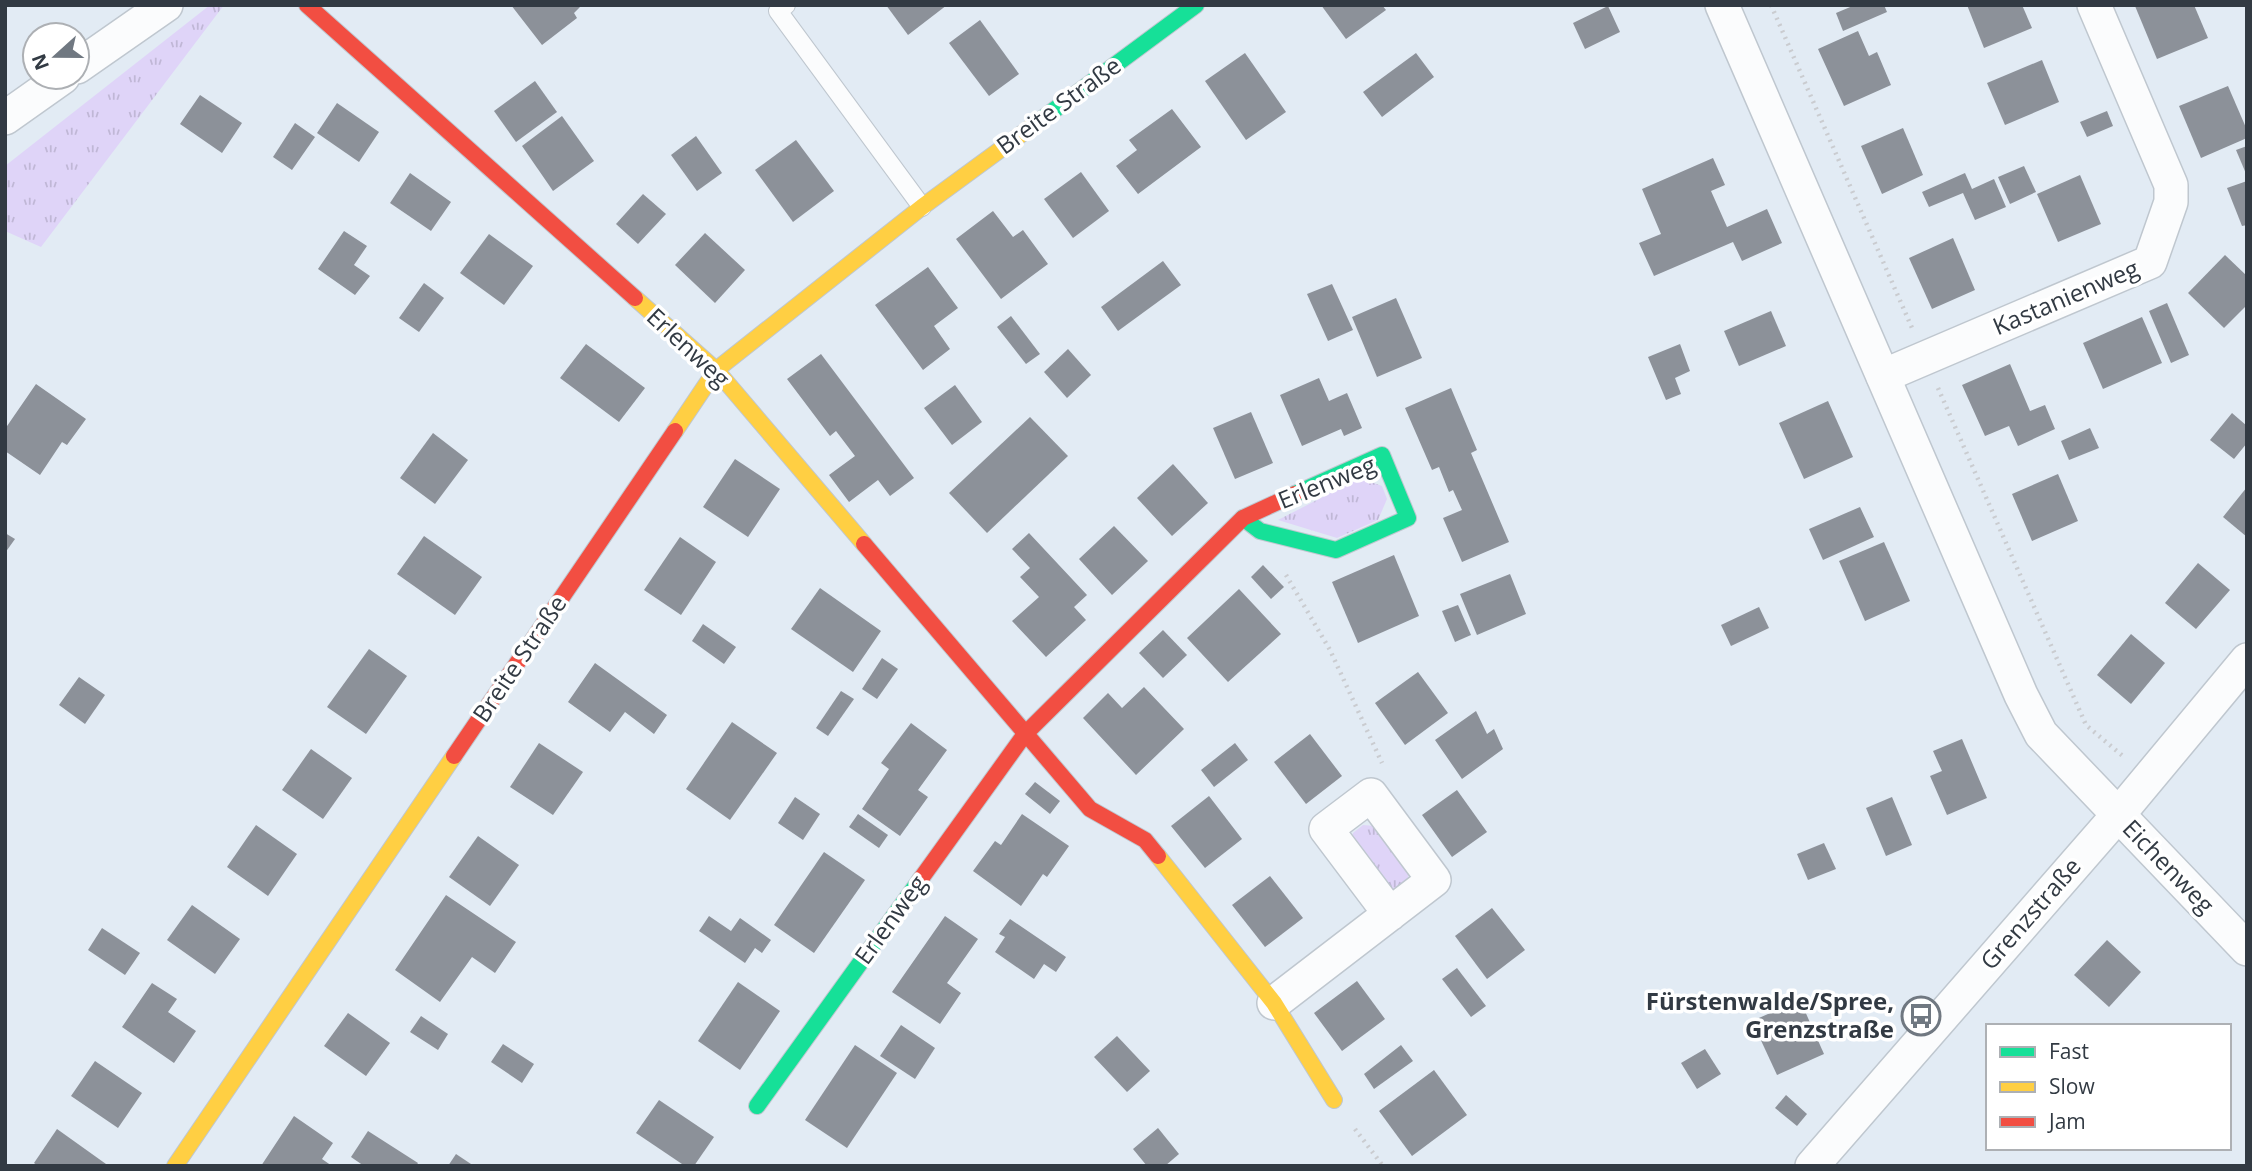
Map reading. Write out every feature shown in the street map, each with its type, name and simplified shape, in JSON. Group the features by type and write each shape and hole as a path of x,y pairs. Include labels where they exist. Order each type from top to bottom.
{"street":[{"path":"91,57 166,5"},
{"name":"Erlenweg","path":"307,5 716,370 1090,809 1144,840 1274,1003 1334,1100"},
{"name":"Breite Straße","path":"175,1166 716,370 922,207 1196,5"},
{"path":"1722,5 2031,714 2041,734 2118,815"},
{"name":"Kastanienweg","path":"1883,376 2150,262 2171,202 2171,184 2094,5"},
{"path":"5,118 43,91"},
{"name":"Erlenweg","path":"757,1106 1025,734 1242,518 1382,455 1408,518 1336,550 1260,531 1242,518"},
{"name":"Grenzstraße","path":"1812,1166 2118,815 2247,660"},
{"path":"1274,1003 1390,914 1434,880 1371,794 1326,829 1390,914"},
{"name":"Eichenweg","path":"2118,815 2247,949"}],"lane":[{"path":"786,5 778,11 922,207"}],"path":[{"path":"1771,5 2086,726 2148,778"},
{"path":"1260,531 1330,650 1385,770 1371,794"},
{"path":"1334,1100 1383,1166"}],"green space":[{"path":"210,5 224,5 41,247 5,231 5,166"},
{"path":"1360,478 1382,486 1387,499 1378,520 1337,538 1278,520"},
{"path":"1363,825 1374,826 1408,874 1409,883 1399,892 1389,890 1352,840 1353,833"}],"building":[{"path":"511,5 580,7 574,13 577,18 542,45"},
{"path":"886,5 947,5 908,35"},
{"path":"1321,5 1382,5 1386,10 1346,39"},
{"path":"1855,5 1884,5 1887,12 1843,31 1836,13"},
{"path":"1967,5 2022,5 2032,28 1984,48"},
{"path":"2194,5 2208,38 2157,59 2135,6"},
{"path":"1608,6 1620,32 1585,49 1573,23"},
{"path":"980,20 1019,74 989,96 949,43"},
{"path":"1858,31 1869,56 1877,52 1891,85 1844,106 1818,49"},
{"path":"1245,53 1286,112 1246,140 1205,81"},
{"path":"1416,53 1434,77 1382,117 1363,92"},
{"path":"2042,60 2059,102 2005,125 1987,83"},
{"path":"535,81 557,112 516,142 494,111"},
{"path":"2228,86 2247,130 2247,138 2201,158 2179,106"},
{"path":"200,95 242,123 222,153 180,124"},
{"path":"337,103 379,132 359,162 317,133"},
{"path":"1172,109 1201,147 1138,194 1116,166 1137,150 1129,140"},
{"path":"2107,111 2113,126 2087,137 2080,122"},
{"path":"562,116 594,161 553,191 522,146"},
{"path":"295,123 315,137 292,170 273,157"},
{"path":"1903,128 1923,175 1882,194 1861,146"},
{"path":"696,136 722,173 697,191 671,155"},
{"path":"796,140 834,191 793,222 755,170"},
{"path":"2247,146 2247,176 2236,150"},
{"path":"1713,158 1725,185 1711,191 1727,227 1767,209 1782,243 1742,261 1733,242 1654,276 1639,243 1661,234 1642,189"},
{"path":"2024,166 2036,192 2010,204 1998,177"},
{"path":"1081,172 1109,211 1073,238 1044,199"},
{"path":"410,173 451,202 431,231 390,203"},
{"path":"1965,173 1972,189 1994,179 2006,207 1975,220 1963,193 1929,207 1922,192"},
{"path":"2080,175 2101,224 2058,242 2037,194"},
{"path":"2247,181 2247,225 2242,226 2227,188"},
{"path":"643,194 666,214 638,244 616,224"},
{"path":"993,211 1013,237 1023,230 1048,264 1001,299 956,239"},
{"path":"344,231 367,246 354,265 370,276 355,295 318,269"},
{"path":"705,233 745,270 715,303 675,265"},
{"path":"489,234 533,266 504,305 460,273"},
{"path":"1953,238 1975,290 1932,309 1909,258"},
{"path":"2225,255 2247,276 2247,305 2224,328 2188,293"},
{"path":"1163,261 1181,285 1118,331 1101,307"},
{"path":"928,267 958,308 934,326 950,349 923,370 875,305"},
{"path":"424,283 444,298 419,332 399,318"},
{"path":"1332,284 1353,330 1328,341 1307,294"},
{"path":"1396,298 1422,358 1377,377 1352,317"},
{"path":"2167,303 2189,355 2171,363 2149,311"},
{"path":"1771,311 1786,346 1739,366 1724,331"},
{"path":"1011,316 1040,354 1026,364 997,327"},
{"path":"2142,317 2162,363 2103,389 2083,343"},
{"path":"586,344 645,388 619,422 560,378"},
{"path":"1680,344 1690,371 1675,378 1681,394 1666,400 1648,357"},
{"path":"1068,349 1091,375 1067,398 1044,372"},
{"path":"821,354 914,478 890,496 878,480 849,502 829,475 855,456 836,431 830,436 787,379"},
{"path":"2010,364 2030,411 2045,405 2055,429 2018,446 2009,426 1985,436 1962,385"},
{"path":"1319,378 1329,401 1347,393 1362,428 1344,436 1341,429 1302,446 1280,395"},
{"path":"36,384 86,419 67,445 62,442 40,475 5,451 5,429"},
{"path":"955,385 982,422 952,445 924,408"},
{"path":"1451,388 1477,450 1471,453 1509,542 1462,562 1443,518 1462,510 1453,490 1449,492 1439,467 1432,470 1405,408"},
{"path":"1828,401 1853,457 1804,479 1779,423"},
{"path":"1251,412 1273,463 1235,479 1213,428"},
{"path":"2232,413 2247,426 2247,443 2234,459 2210,440"},
{"path":"1030,417 1068,456 987,533 949,493"},
{"path":"2090,428 2099,448 2069,460 2061,441"},
{"path":"433,433 468,460 435,504 400,478"},
{"path":"735,459 780,489 748,537 703,507"},
{"path":"1173,464 1208,503 1172,536 1137,498"},
{"path":"2058,474 2078,521 2032,541 2012,494"},
{"path":"2247,487 2247,537 2223,517"},
{"path":"1860,507 1874,537 1823,560 1809,529"},
{"path":"1114,526 1148,561 1112,595 1079,559"},
{"path":"5,533 15,539 5,553"},
{"path":"1029,533 1087,595 1074,607 1086,620 1046,657 1012,621 1039,597 1020,577 1030,568 1012,549"},
{"path":"424,536 482,577 455,615 397,574"},
{"path":"680,537 716,562 681,615 644,590"},
{"path":"1884,542 1910,601 1865,621 1839,561"},
{"path":"1394,555 1419,616 1358,643 1332,582"},
{"path":"2198,563 2230,590 2196,629 2165,603"},
{"path":"1263,565 1284,587 1271,599 1251,577"},
{"path":"1510,574 1526,614 1477,635 1460,594"},
{"path":"820,588 881,631 853,672 791,629"},
{"path":"1239,589 1281,634 1228,682 1187,638"},
{"path":"1458,605 1471,635 1455,642 1442,611"},
{"path":"1759,607 1769,628 1731,646 1721,625"},
{"path":"703,624 736,647 724,664 692,641"},
{"path":"1163,630 1187,655 1163,678 1139,653"},
{"path":"2131,634 2165,663 2131,704 2097,675"},
{"path":"369,649 407,676 366,734 327,707"},
{"path":"882,658 898,669 877,699 862,689"},
{"path":"595,663 667,715 654,734 625,712 610,732 568,702"},
{"path":"1418,672 1448,713 1405,745 1375,703"},
{"path":"79,677 105,695 85,724 59,705"},
{"path":"1144,687 1184,729 1136,775 1083,718 1108,693 1122,708"},
{"path":"841,691 854,699 828,736 816,728"},
{"path":"1476,711 1487,734 1494,729 1503,749 1462,779 1435,740"},
{"path":"732,722 777,753 730,820 686,789"},
{"path":"911,723 947,750 918,790 928,797 900,836 862,809 889,769 881,763"},
{"path":"1310,734 1342,776 1306,804 1274,762"},
{"path":"1962,739 1987,798 1947,815 1930,776 1942,771 1933,751"},
{"path":"539,743 583,772 553,815 510,787"},
{"path":"1235,743 1248,760 1214,787 1201,770"},
{"path":"311,749 352,778 323,819 282,790"},
{"path":"1035,782 1060,801 1050,814 1025,794"},
{"path":"1457,790 1487,832 1452,857 1422,815"},
{"path":"1209,796 1242,839 1205,868 1171,826"},
{"path":"795,797 820,814 803,840 778,823"},
{"path":"1892,797 1912,845 1886,856 1866,808"},
{"path":"858,814 888,835 879,848 849,827"},
{"path":"1022,814 1069,846 1047,877 1043,874 1021,906 973,871 995,841 1001,845"},
{"path":"256,825 297,854 268,896 227,867"},
{"path":"478,836 519,865 490,906 449,877"},
{"path":"1824,843 1836,869 1808,880 1797,854"},
{"path":"824,852 865,880 814,953 774,925"},
{"path":"1270,876 1303,918 1265,947 1232,905"},
{"path":"446,895 516,942 495,973 472,957 440,1002 395,970"},
{"path":"192,905 240,939 215,974 167,940"},
{"path":"1492,908 1525,950 1487,979 1455,936"},
{"path":"709,916 731,931 740,918 771,940 762,953 755,948 745,963 699,931"},
{"path":"945,916 978,939 947,983 961,993 940,1024 892,992"},
{"path":"1010,919 1066,957 1056,972 1044,964 1034,979 995,952 1005,937 999,934"},
{"path":"102,928 140,953 125,975 88,950"},
{"path":"2107,940 2141,972 2109,1007 2074,975"},
{"path":"1457,968 1486,1006 1471,1017 1442,979"},
{"path":"1357,981 1385,1019 1342,1051 1314,1013"},
{"path":"738,982 780,1011 740,1070 698,1041"},
{"path":"152,983 177,999 168,1012 196,1031 174,1063 122,1027"},
{"path":"1800,1000 1824,1054 1777,1075 1752,1021"},
{"path":"348,1013 390,1043 366,1076 324,1046"},
{"path":"421,1016 448,1034 438,1050 410,1032"},
{"path":"901,1025 935,1048 915,1079 880,1056"},
{"path":"1117,1036 1150,1071 1127,1092 1094,1057"},
{"path":"503,1044 534,1064 522,1083 491,1062"},
{"path":"855,1045 897,1073 847,1148 805,1120"},
{"path":"1401,1045 1413,1061 1374,1089 1364,1074"},
{"path":"1705,1049 1721,1074 1697,1089 1681,1063"},
{"path":"95,1061 142,1093 118,1128 71,1096"},
{"path":"1434,1070 1467,1115 1412,1156 1379,1111"},
{"path":"1786,1095 1807,1114 1797,1126 1775,1108"},
{"path":"659,1100 714,1137 694,1166 685,1166 636,1133"},
{"path":"294,1116 333,1143 322,1159 332,1166 261,1166"},
{"path":"1158,1128 1179,1154 1165,1166 1147,1166 1133,1149"},
{"path":"57,1129 106,1164 105,1166 38,1166 34,1163"},
{"path":"368,1131 418,1163 416,1166 364,1166 351,1157"},
{"path":"456,1154 474,1166 448,1166"}],"traffic: fast":[{"path":"1038,122 1196,5"},
{"path":"1243,518 1260,531 1336,550 1408,518 1382,455 1295,494"},
{"path":"757,1106 920,880"}],"traffic: slow":[{"path":"675,431 716,370 922,207 1038,122"},
{"path":"635,298 716,370 864,544"},
{"path":"175,1166 454,756"},
{"path":"1158,856 1274,1003 1334,1100"}],"traffic: jam":[{"path":"307,5 635,298"},
{"path":"454,756 675,431"},
{"path":"920,880 1025,734 1243,518 1295,494"},
{"path":"864,544 1090,809 1145,840 1158,856"}],"place":[{"name":"Fürstenwalde/Spree, Grenzstraße","path":"1921,1016"}]}
